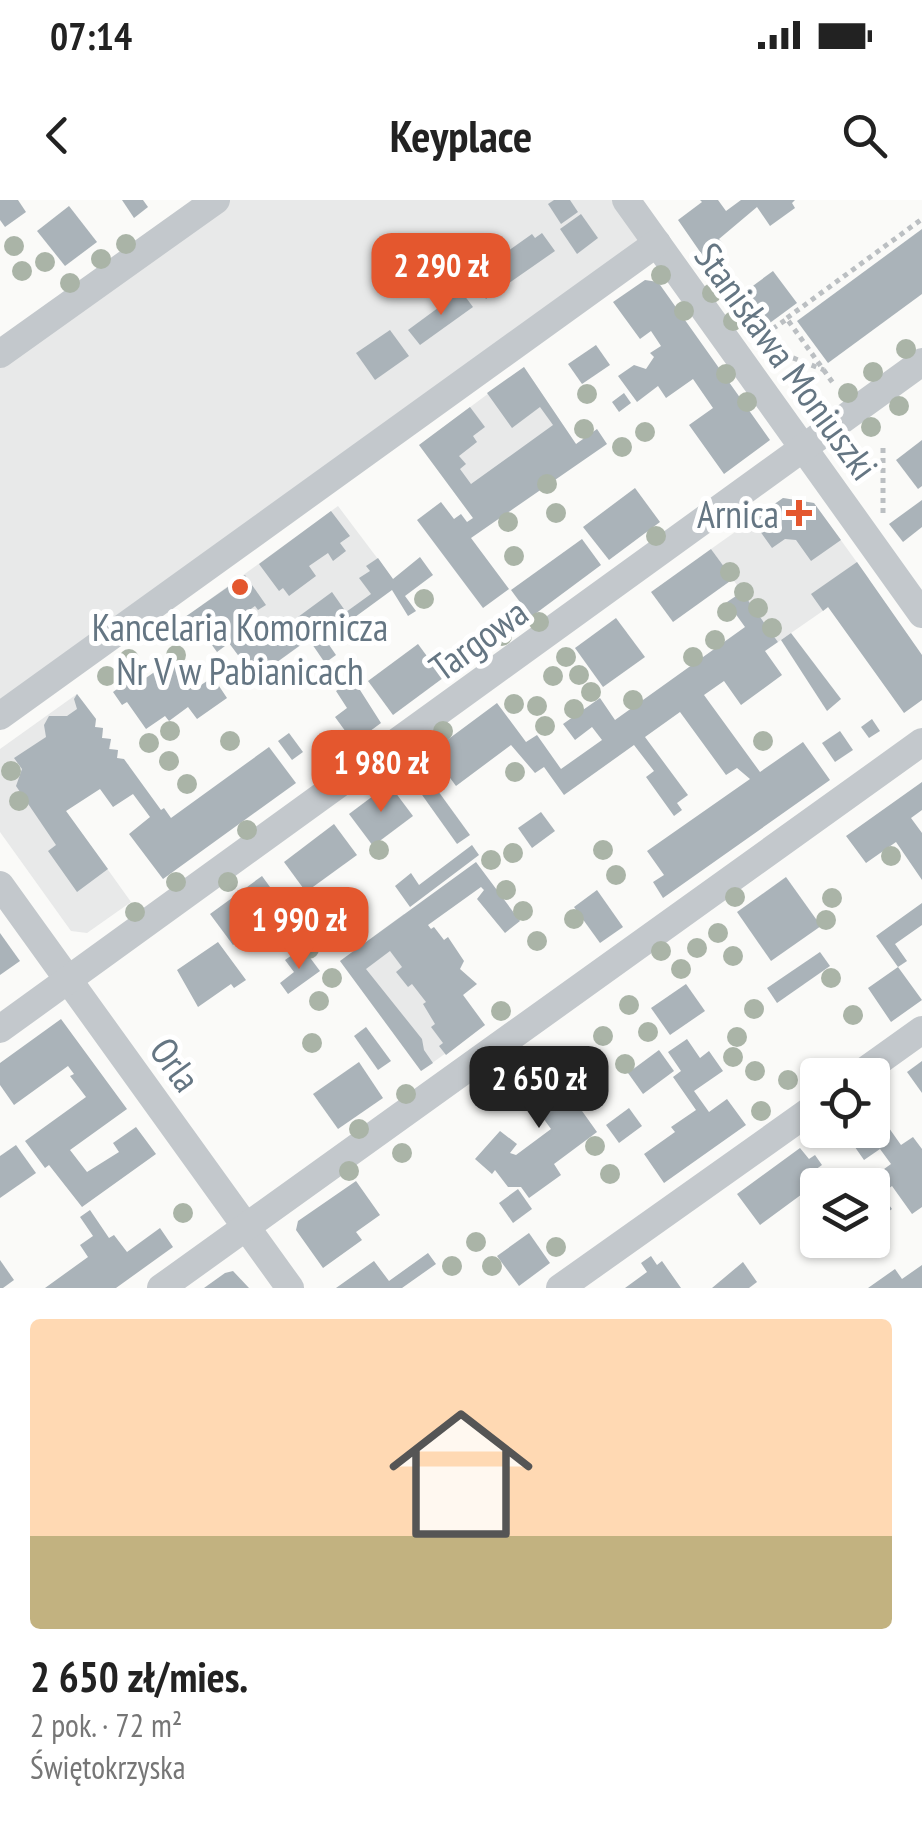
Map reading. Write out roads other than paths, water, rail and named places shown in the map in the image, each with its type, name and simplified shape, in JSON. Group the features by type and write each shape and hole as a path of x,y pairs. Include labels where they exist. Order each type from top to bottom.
{"street":[{"path":"0,354 216,200"},
{"name":"Stanisława Moniuszki","path":"626,200 922,614"},
{"path":"0,716 657,243"},
{"name":"Targowa","path":"0,1029 922,362"},
{"path":"161,1288 922,742"},
{"name":"Orla","path":"0,885 290,1288"},
{"path":"883,1058 922,1030"},
{"path":"560,1288 800,1117"}],"place":[{"name":"Arnica","path":"799,513"},
{"name":"Kancelaria Komornicza Nr V w Pabianicach","path":"240,587"}]}
